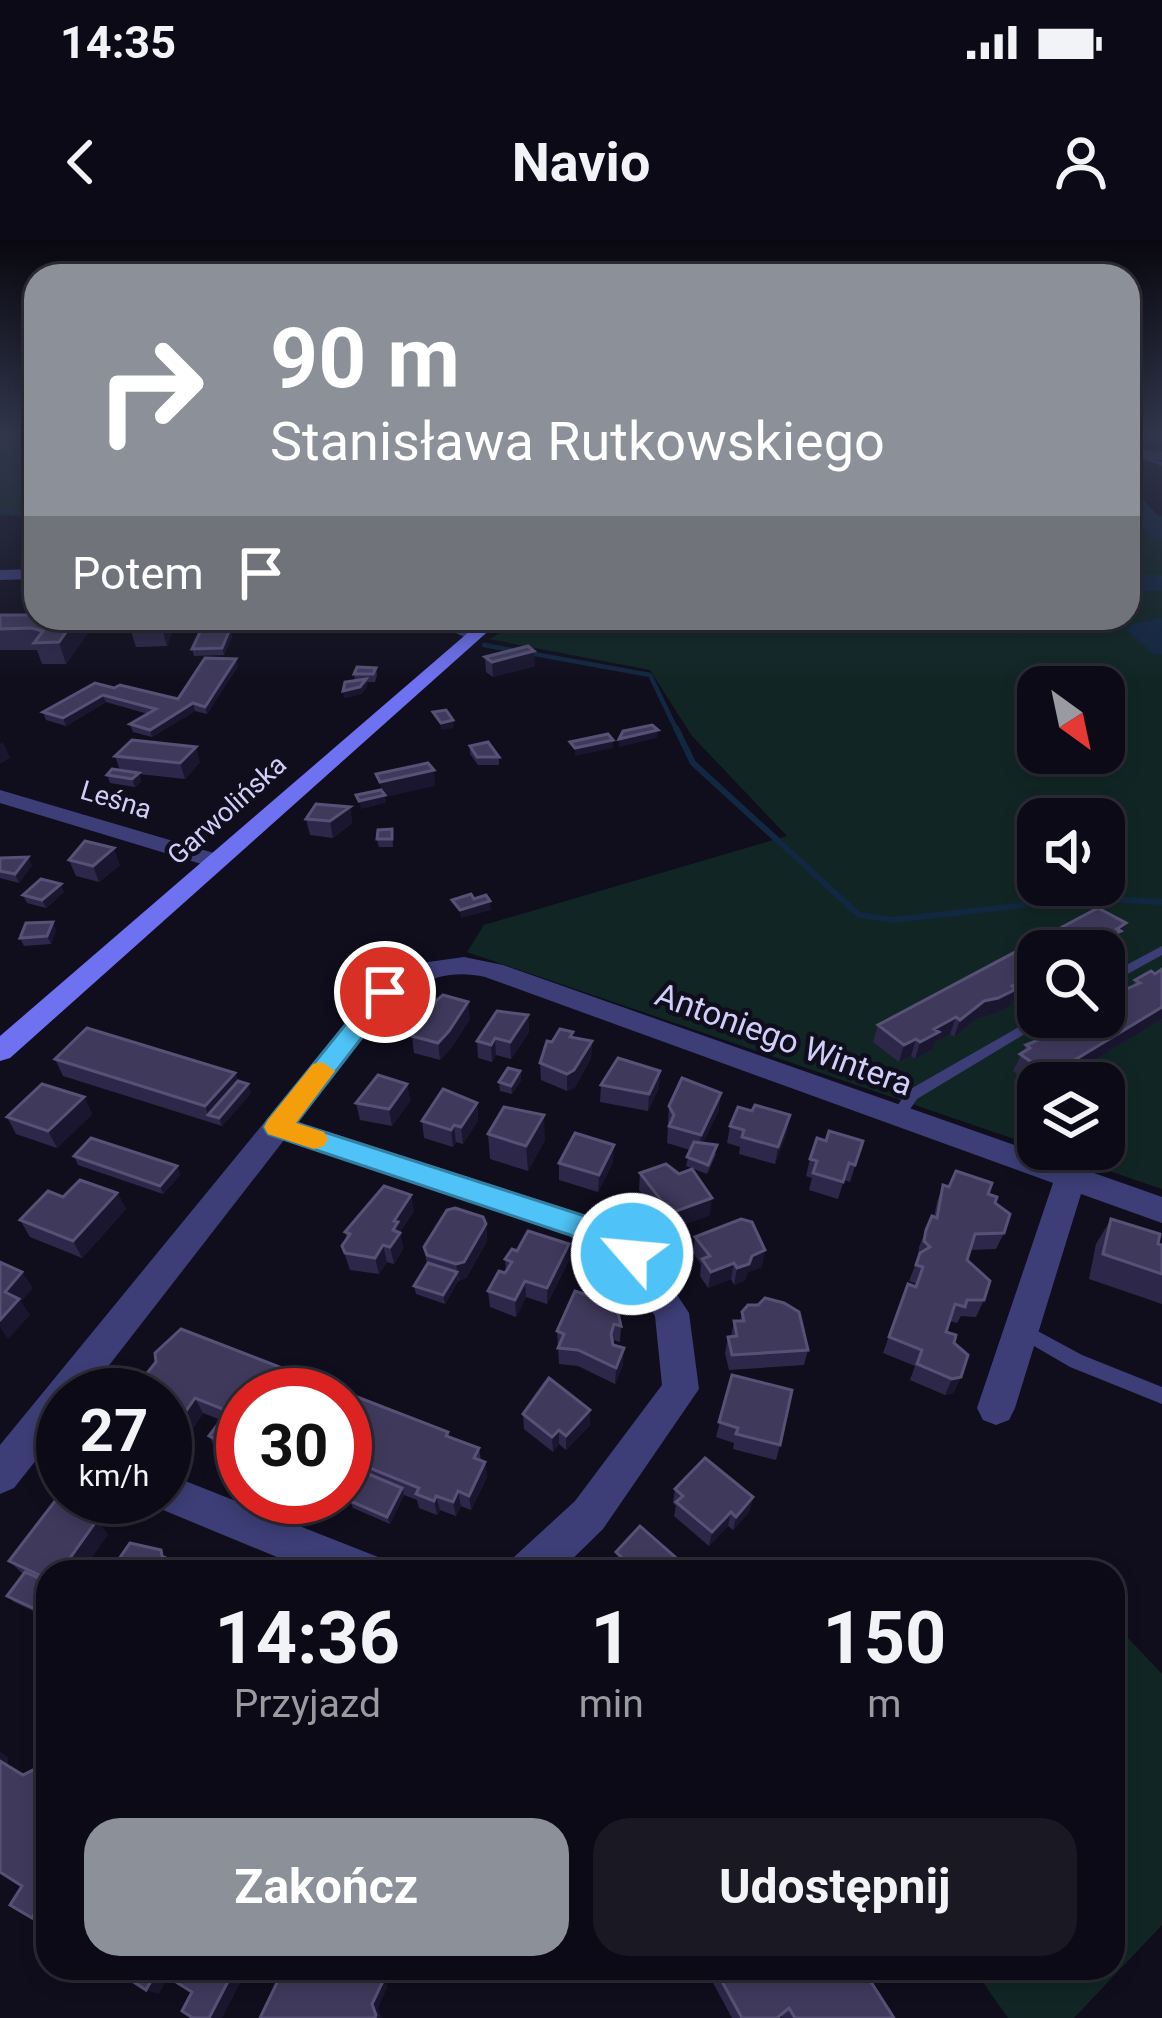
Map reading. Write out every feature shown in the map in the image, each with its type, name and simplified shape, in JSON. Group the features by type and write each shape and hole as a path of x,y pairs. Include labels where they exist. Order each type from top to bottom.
{"main road":[{"name":"Garwolińska","path":"0,1051 478,630"}],"street":[{"path":"462,630 473,634"},
{"name":"Leśna","path":"0,796 216,861"},
{"name":"Antoniego Wintera","path":"278,1127 385,992 431,965 469,964 1162,1210"},
{"path":"86,1368 278,1127 580,1226 632,1254 672,1313 681,1389 590,1515 542,1560"},
{"path":"996,1408 1070,1179"},
{"path":"0,1475 36,1451"},
{"path":"192,1503 333,1560"}],"lane":[{"path":"1125,971 1162,950"},
{"path":"897,1118 912,1095 1017,1034"},
{"path":"1021,1330 1076,1361 1162,1396"}],"green space":[{"path":"1140,517 1162,517 1162,1189 1106,1170 1125,1170 1125,1062 1017,1062 1017,1140 467,952 484,925 787,836 692,736 650,670 489,639 506,630 1140,630"},
{"path":"1125,1635 1162,1674 1162,1925 1125,1964"},
{"path":"981,1980 1110,1980 1074,2018 1008,2018"}],"building":[{"path":"0,615 24,615 24,628 0,629"},
{"path":"39,630 68,630 59,642 34,643 43,631"},
{"path":"201,630 230,630 222,648 192,649"},
{"path":"528,646 534,651 492,662 485,657"},
{"path":"205,658 236,659 205,707 193,703 150,730 130,724 156,709 103,695 63,718 43,712 95,683 178,699"},
{"path":"357,667 376,668 373,674 354,674"},
{"path":"366,679 360,687 343,691 345,682"},
{"path":"446,710 453,720 441,723 433,712"},
{"path":"652,725 658,730 619,739 623,731"},
{"path":"608,734 613,740 575,748 570,742"},
{"path":"132,740 196,747 180,763 115,756"},
{"path":"488,742 499,757 477,757 470,746"},
{"path":"428,763 434,770 380,782 376,774"},
{"path":"112,769 139,773 132,779 107,775"},
{"path":"381,790 385,795 359,801 356,795"},
{"path":"316,804 350,807 330,821 306,819"},
{"path":"392,829 392,839 377,839 378,830"},
{"path":"85,841 114,848 93,866 69,860"},
{"path":"28,857 15,874 0,871 0,858"},
{"path":"41,879 61,884 42,900 23,895"},
{"path":"471,894 474,899 486,895 490,901 460,910 452,900"},
{"path":"1098,908 1126,923 1119,930 1057,930"},
{"path":"53,922 47,936 20,938 26,923"},
{"path":"1017,951 1017,984 1012,986 1016,989 934,1029 939,1032 904,1045 878,1025"},
{"path":"1162,969 1162,1007 1125,1029 1125,990 1151,971 1155,974"},
{"path":"443,995 468,1002 449,1031 438,1043 412,1036 437,1000"},
{"path":"497,1011 528,1015 510,1042 477,1041"},
{"path":"87,1028 235,1073 205,1106 55,1059"},
{"path":"560,1029 573,1032 570,1037 592,1041 567,1074 540,1063 547,1041 552,1042"},
{"path":"1043,1038 1111,1038 1071,1062 1031,1062 1020,1054 1030,1048 1026,1045"},
{"path":"618,1058 660,1071 649,1094 601,1085"},
{"path":"508,1068 520,1071 511,1086 499,1082"},
{"path":"378,1075 407,1084 389,1109 356,1103"},
{"path":"682,1078 721,1093 701,1135 669,1126 674,1115 669,1106"},
{"path":"238,1081 248,1084 219,1118 208,1115"},
{"path":"42,1084 84,1097 48,1131 7,1117"},
{"path":"443,1089 477,1103 461,1127 454,1125 451,1130 422,1121"},
{"path":"755,1105 790,1115 778,1147 742,1137 744,1130 730,1126 738,1107 752,1111"},
{"path":"504,1107 544,1115 526,1146 488,1134"},
{"path":"829,1131 863,1141 843,1182 813,1173 817,1161 810,1159 817,1138 826,1141"},
{"path":"575,1133 614,1145 599,1175 559,1163"},
{"path":"91,1138 177,1166 160,1186 74,1156"},
{"path":"694,1142 717,1145 708,1165 687,1157"},
{"path":"666,1164 679,1174 692,1169 712,1198 671,1213 640,1173"},
{"path":"956,1171 992,1183 988,1194 997,1197 995,1203 1010,1214 1004,1233 975,1234 967,1260 990,1281 984,1300 967,1300 965,1307 955,1304 946,1332 956,1335 954,1343 968,1355 961,1377 952,1379 917,1364 922,1350 889,1337 908,1284 916,1287 923,1267 916,1265 920,1253 930,1247 924,1241 926,1230 932,1216 937,1218 943,1185 949,1187"},
{"path":"80,1180 117,1193 73,1241 20,1220 48,1191 63,1197"},
{"path":"384,1186 411,1195 394,1221 398,1222 393,1230 400,1233 375,1258 345,1253 342,1246 350,1234 345,1232"},
{"path":"447,1210 483,1217 486,1224 464,1262 456,1264 427,1255 424,1247"},
{"path":"741,1219 752,1222 765,1250 752,1256 749,1264 737,1268 734,1263 711,1272 702,1259 710,1256 695,1237"},
{"path":"1111,1219 1160,1234 1162,1274 1103,1254"},
{"path":"528,1231 569,1244 547,1288 525,1281 515,1300 488,1291 499,1271 505,1273 512,1262 505,1259 512,1249 517,1251"},
{"path":"0,1262 22,1272 5,1292 19,1299 0,1320"},
{"path":"428,1263 457,1272 443,1295 414,1286"},
{"path":"575,1291 599,1299 614,1294 621,1326 614,1324 613,1345 624,1348 616,1368 578,1350 558,1348 564,1334 557,1331"},
{"path":"765,1298 799,1312 808,1350 732,1355 728,1337 737,1336 734,1321 744,1321 742,1312 748,1305 758,1305"},
{"path":"181,1329 282,1368 216,1368 216,1406 195,1398 192,1402 192,1368 151,1368 155,1353"},
{"path":"732,1375 792,1390 780,1445 736,1434 738,1428 719,1422"},
{"path":"549,1378 590,1410 566,1436 559,1430 552,1437 523,1414"},
{"path":"372,1403 479,1448 474,1458 485,1462 469,1496 458,1491 453,1502 436,1496 434,1501 416,1494 419,1488 372,1469"},
{"path":"705,1458 753,1497 736,1517 731,1512 712,1532 676,1502 683,1496 675,1489"},
{"path":"372,1476 402,1488 387,1517 372,1511"},
{"path":"37,1524 94,1524 69,1560 36,1560 36,1573 9,1561"},
{"path":"640,1526 678,1560 618,1560 616,1552"},
{"path":"130,1543 161,1550 170,1560 118,1560"},
{"path":"25,1572 36,1577 36,1609 7,1596"},
{"path":"0,1761 23,1775 36,1772 36,1912 32,1918 10,1905 22,1886 0,1872"},
{"path":"131,1980 152,1980 146,1990"},
{"path":"173,1980 229,1980 209,2018 193,2018 182,2011 192,1992"},
{"path":"278,1980 383,1981 372,2004 375,2018 260,2018"},
{"path":"721,1980 870,1980 894,2018 795,2018 789,2008 777,2018 742,2018"}],"waterway":[{"path":"1146,517 1162,534"},
{"path":"1140,583 1162,583"},
{"path":"1162,626 1141,630 1162,647"},
{"path":"484,645 650,675 677,731"},
{"path":"676,728 693,763 859,915 894,920 1085,898 1162,902"}],"slow traffic":[{"path":"314,1139 278,1127 322,1071"}],"route":[{"path":"385,992 278,1127 580,1226 632,1254"}]}
